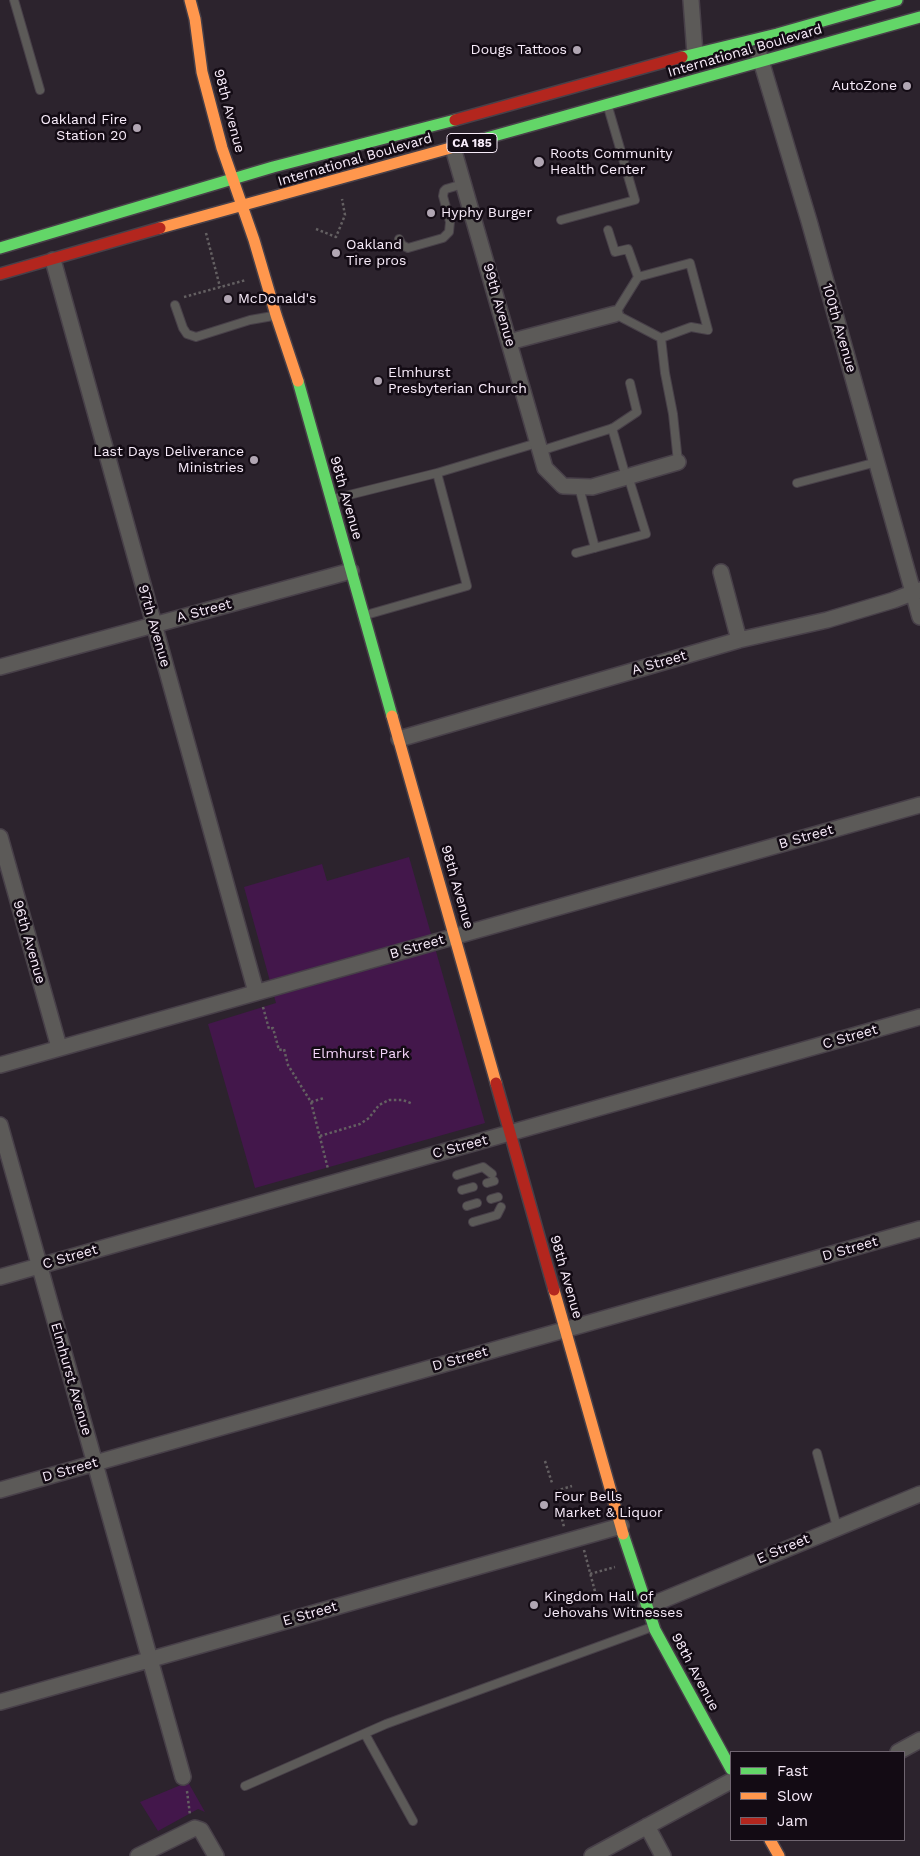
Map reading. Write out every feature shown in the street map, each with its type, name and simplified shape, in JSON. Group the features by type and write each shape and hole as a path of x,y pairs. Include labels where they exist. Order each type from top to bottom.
{"main road":[{"name":"98th Avenue","path":"190,0 195,19 202,72 222,148 298,380 632,1562 654,1626 730,1767"},
{"name":"International Boulevard","path":"0,248 273,168 421,130 755,39 868,4 897,0"},
{"name":"International Boulevard","path":"0,274 200,216 338,180 920,17"},
{"path":"771,1841 779,1856"}],"street":[{"path":"691,0 695,54"},
{"name":"100th Avenue","path":"755,39 877,462 917,592 920,617"},
{"name":"99th Avenue","path":"453,148 545,468 562,486 592,487 678,462"},
{"name":"97th Avenue","path":"53,260 256,992"},
{"path":"509,342 615,314"},
{"name":"A Street","path":"0,667 351,571"},
{"path":"721,572 740,640"},
{"name":"A Street","path":"399,739 740,640 827,620 917,592"},
{"name":"B Street","path":"0,1065 920,805"},
{"name":"96th Avenue","path":"0,837 59,1047"},
{"name":"C Street","path":"0,1277 920,1017"},
{"name":"Elmhurst Avenue","path":"0,1125 184,1780"},
{"name":"D Street","path":"0,1490 920,1229"},
{"name":"E Street","path":"646,1607 920,1494"},
{"name":"E Street","path":"0,1702 621,1526"},
{"path":"900,1751 920,1740"},
{"path":"592,1856 730,1782"},
{"path":"647,1826 663,1856"},
{"path":"138,1856 194,1828 201,1830 216,1856"}],"lane":[{"path":"14,0 40,90"},
{"path":"561,220 634,200 607,105"},
{"path":"399,239 402,245 408,248 443,238 449,232 450,222 443,196 444,191 463,184"},
{"path":"608,230 615,252 628,249 638,277"},
{"path":"690,263 708,330 691,327 661,338 615,314 638,277 690,263"},
{"path":"176,305 183,328 187,334 196,336 250,320 276,315"},
{"path":"661,338 665,373 673,414 678,462"},
{"path":"331,500 612,428 637,412 630,383"},
{"path":"576,553 646,534 612,428"},
{"path":"797,483 877,462"},
{"path":"364,615 467,586 437,473"},
{"path":"579,487 595,548"},
{"path":"457,1175 483,1167 491,1180"},
{"path":"462,1190 472,1187"},
{"path":"468,1206 477,1203"},
{"path":"473,1222 497,1215 501,1207"},
{"path":"817,1453 837,1527"},
{"path":"245,1786 386,1724 654,1626"},
{"path":"365,1734 413,1821"}],"path":[{"path":"316,229 336,237 345,215 338,180"},
{"path":"200,216 220,287"},
{"path":"182,298 264,274"},
{"path":"256,992 263,1006 269,1029 273,1028 279,1050 284,1049 288,1065 311,1102 332,1183"},
{"path":"311,1102 324,1098"},
{"path":"320,1136 360,1124 369,1118 379,1105 389,1100 403,1100 413,1104"},
{"path":"545,1461 552,1483"},
{"path":"556,1491 572,1486"},
{"path":"580,1537 597,1599"},
{"path":"590,1574 632,1562"},
{"path":"184,1780 194,1828"}],"green space":[{"name":"Elmhurst Park","path":"409,857 485,1123 255,1188 208,1024 276,1003 244,887 322,864 327,881"},
{"path":"188,1782 205,1812 198,1809 158,1831 140,1802"}],"traffic: fast":[{"path":"682,57 777,34 897,0"},
{"path":"483,139 920,17"},
{"path":"0,248 273,167 455,120"},
{"path":"298,381 392,716"},
{"path":"623,1534 655,1630 730,1767"}],"traffic: slow":[{"path":"190,0 195,19 202,72 222,148 254,240 298,381"},
{"path":"160,228 483,139"},
{"path":"392,716 496,1083"},
{"path":"554,1290 623,1534"},
{"path":"771,1841 779,1856"}],"traffic: jam":[{"path":"455,120 682,57"},
{"path":"0,274 160,228"},
{"path":"496,1083 554,1290"}],"place":[{"name":"Dougs Tattoos","path":"577,50"},
{"name":"AutoZone","path":"907,86"},
{"name":"Oakland Fire Station 20","path":"137,128"},
{"name":"Roots Community Health Center","path":"539,162"},
{"name":"Hyphy Burger","path":"431,213"},
{"name":"Oakland Tire pros","path":"336,253"},
{"name":"McDonald's","path":"228,299"},
{"name":"Elmhurst Presbyterian Church","path":"378,381"},
{"name":"Last Days Deliverance Ministries","path":"254,460"},
{"name":"Four Bells Market & Liquor","path":"544,1505"},
{"name":"Kingdom Hall of Jehovahs Witnesses","path":"534,1605"}]}
